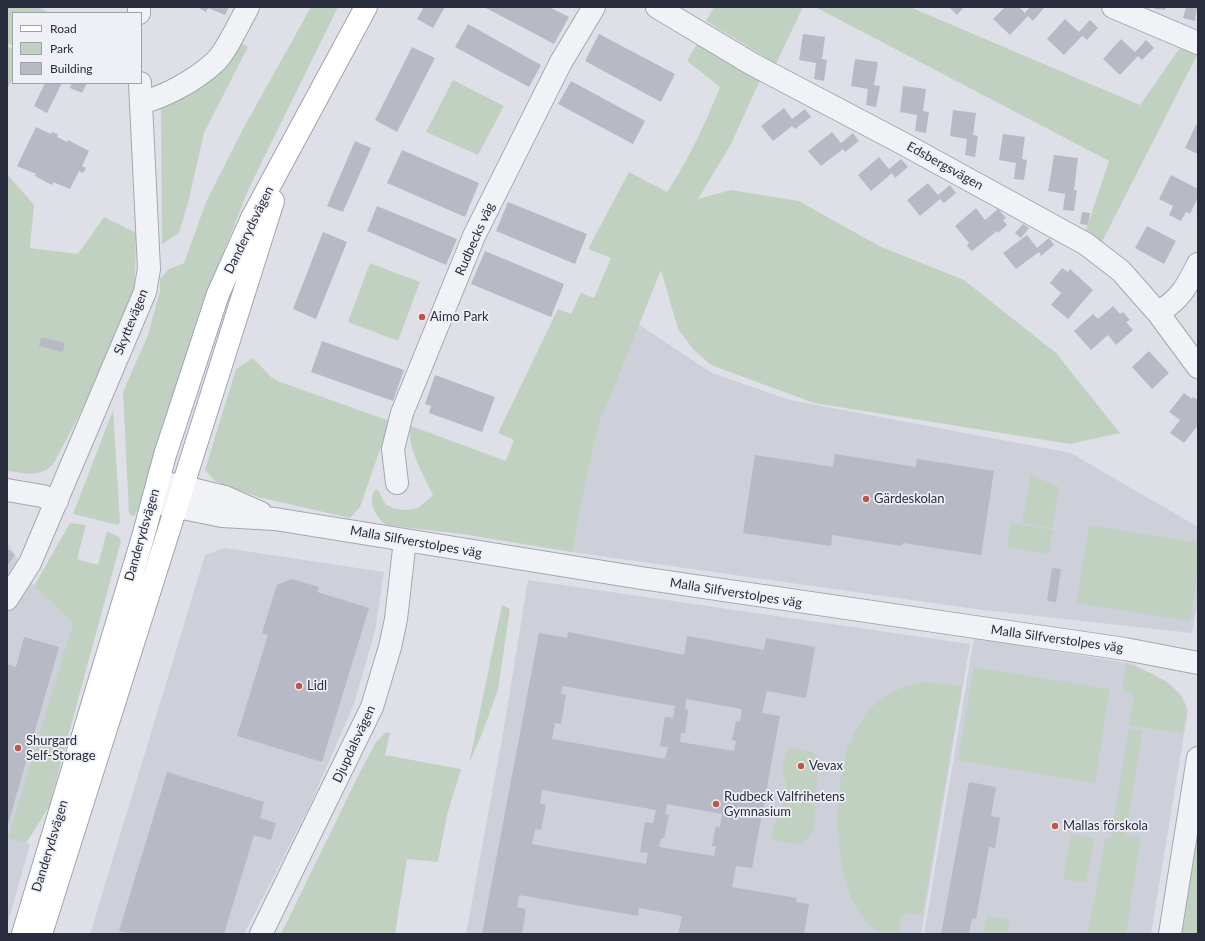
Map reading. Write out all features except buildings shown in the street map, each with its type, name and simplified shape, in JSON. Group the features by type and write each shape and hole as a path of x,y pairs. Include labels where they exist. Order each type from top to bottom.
{"main road":[{"name":"Danderydsvägen","path":"23,934 153,502 158,481 218,294 252,218 366,7"},
{"name":"Danderydsvägen","path":"41,934 291,148"}],"street":[{"path":"140,93 172,92 216,63 238,27 248,7"},
{"name":"Rudbecks väg","path":"397,484 394,449 402,413 468,250 561,62 594,7"},
{"name":"Edsbergsvägen","path":"657,7 752,64 902,143 1086,244 1121,271 1158,313 1198,367"},
{"path":"1114,7 1198,43"},
{"name":"Skyttevägen","path":"7,599 30,563 145,292 149,269 140,93"},
{"path":"1158,313 1174,303 1184,290 1198,264"},
{"name":"Malla Silfverstolpes väg","path":"158,481 180,497 222,516 275,519 750,595 1125,649 1198,663"},
{"path":"7,490 42,496 57,501"},
{"name":"Malla Silfverstolpes väg","path":"153,502 180,497"},
{"name":"Djupdalsvägen","path":"261,934 372,707 390,647 396,619 405,540"},
{"path":"1170,934 1198,758"}],"shaded area":[{"name":"Gärdeskolan","path":"638,324 712,373 790,400 1071,453 1198,527 1198,599 1192,633 975,609 572,552 599,424"},
{"path":"7,542 34,586 73,623 9,838 30,844 7,926"},
{"path":"225,548 384,572 375,631 354,704 310,805 244,934 90,934 205,555"},
{"name":"Rudbeck Valfrihetens Gymnasium","path":"528,580 970,644 921,934 466,934 504,728"},
{"name":"Mallas förskola","path":"974,638 1133,664 1168,682 1182,696 1188,710 1151,934 924,934"}],"green space":[{"path":"7,7 38,7 47,12 12,12 12,46 7,43"},
{"path":"311,7 338,7 249,188 210,286 142,504 134,516 129,514 123,392 148,335 160,291 160,279 169,269 184,263 206,202 244,127"},
{"path":"714,7 803,7 776,64 706,21"},
{"path":"815,7 910,7 1140,105 1179,49 1198,51 1198,53 1102,242 1086,230 1109,161"},
{"path":"699,40 762,76 731,144 698,199 731,190 799,201 879,246 964,280 1056,353 1120,433 1070,444 814,403 711,365 693,349 678,329 661,270 599,424 572,552 462,534 386,525 376,514 372,504 375,490 378,490 386,505 396,509 407,510 418,508 433,495 413,451 410,433 411,426 506,461 514,440 498,433 558,309 571,314 581,293 594,298 611,258 588,249 629,172 667,192 702,128 720,87 687,61"},
{"path":"239,42 248,47 204,133 189,199 179,233 162,244 161,106"},
{"path":"7,46 12,48 12,81 7,89"},
{"path":"453,80 504,106 478,155 426,132"},
{"path":"7,174 34,205 30,248 78,254 104,217 136,233 133,300 92,391 54,463 43,471 32,474 7,471"},
{"path":"370,263 420,282 398,341 348,322"},
{"path":"253,358 271,377 280,382 390,421 360,507 350,518 262,498 228,487 215,481 205,470 236,369"},
{"path":"113,410 120,522 118,525 73,514"},
{"path":"1031,475 1059,487 1052,528 1022,523"},
{"path":"70,523 86,525 77,559 98,565 107,531 119,537 121,541 49,807 26,843 8,838 73,623 34,586"},
{"path":"1011,523 1053,530 1049,554 1007,547"},
{"path":"1089,525 1198,543 1198,569 1190,621 1076,603"},
{"path":"502,605 510,609 498,690 482,734 469,763"},
{"path":"1126,663 1162,680 1177,692 1183,700 1186,711 1186,721 1182,733 1129,725 1134,693 1122,691"},
{"path":"974,667 1110,689 1095,783 958,760"},
{"path":"923,682 962,686 922,916 907,913 901,919 899,934 885,934 881,933 865,920 853,901 844,878 838,826 841,776 847,749 866,713 885,696 892,692"},
{"path":"1129,729 1142,731 1126,835 1141,838 1126,934 1088,934 1105,839 1111,837"},
{"path":"386,732 390,733 385,755 461,769 447,815 438,862 407,859 395,934 281,934 360,772 376,742"},
{"path":"792,748 814,752 818,760 814,827 807,839 803,842 792,844 773,841 772,835 774,825 783,807 786,793 786,783 782,775 784,760 787,750"},
{"path":"1198,820 1198,934 1179,934"},
{"path":"1071,834 1094,838 1086,883 1063,879"},
{"path":"987,916 1010,920 1007,934 983,934"}],"place":[{"name":"Aimo Park","path":"422,317"},
{"name":"Gärdeskolan","path":"866,499"},
{"name":"Lidl","path":"299,686"},
{"name":"Shurgard Self-Storage","path":"18,748"},
{"name":"Vevax","path":"801,766"},
{"name":"Rudbeck Valfrihetens Gymnasium","path":"716,804"},
{"name":"Mallas förskola","path":"1055,826"}]}
